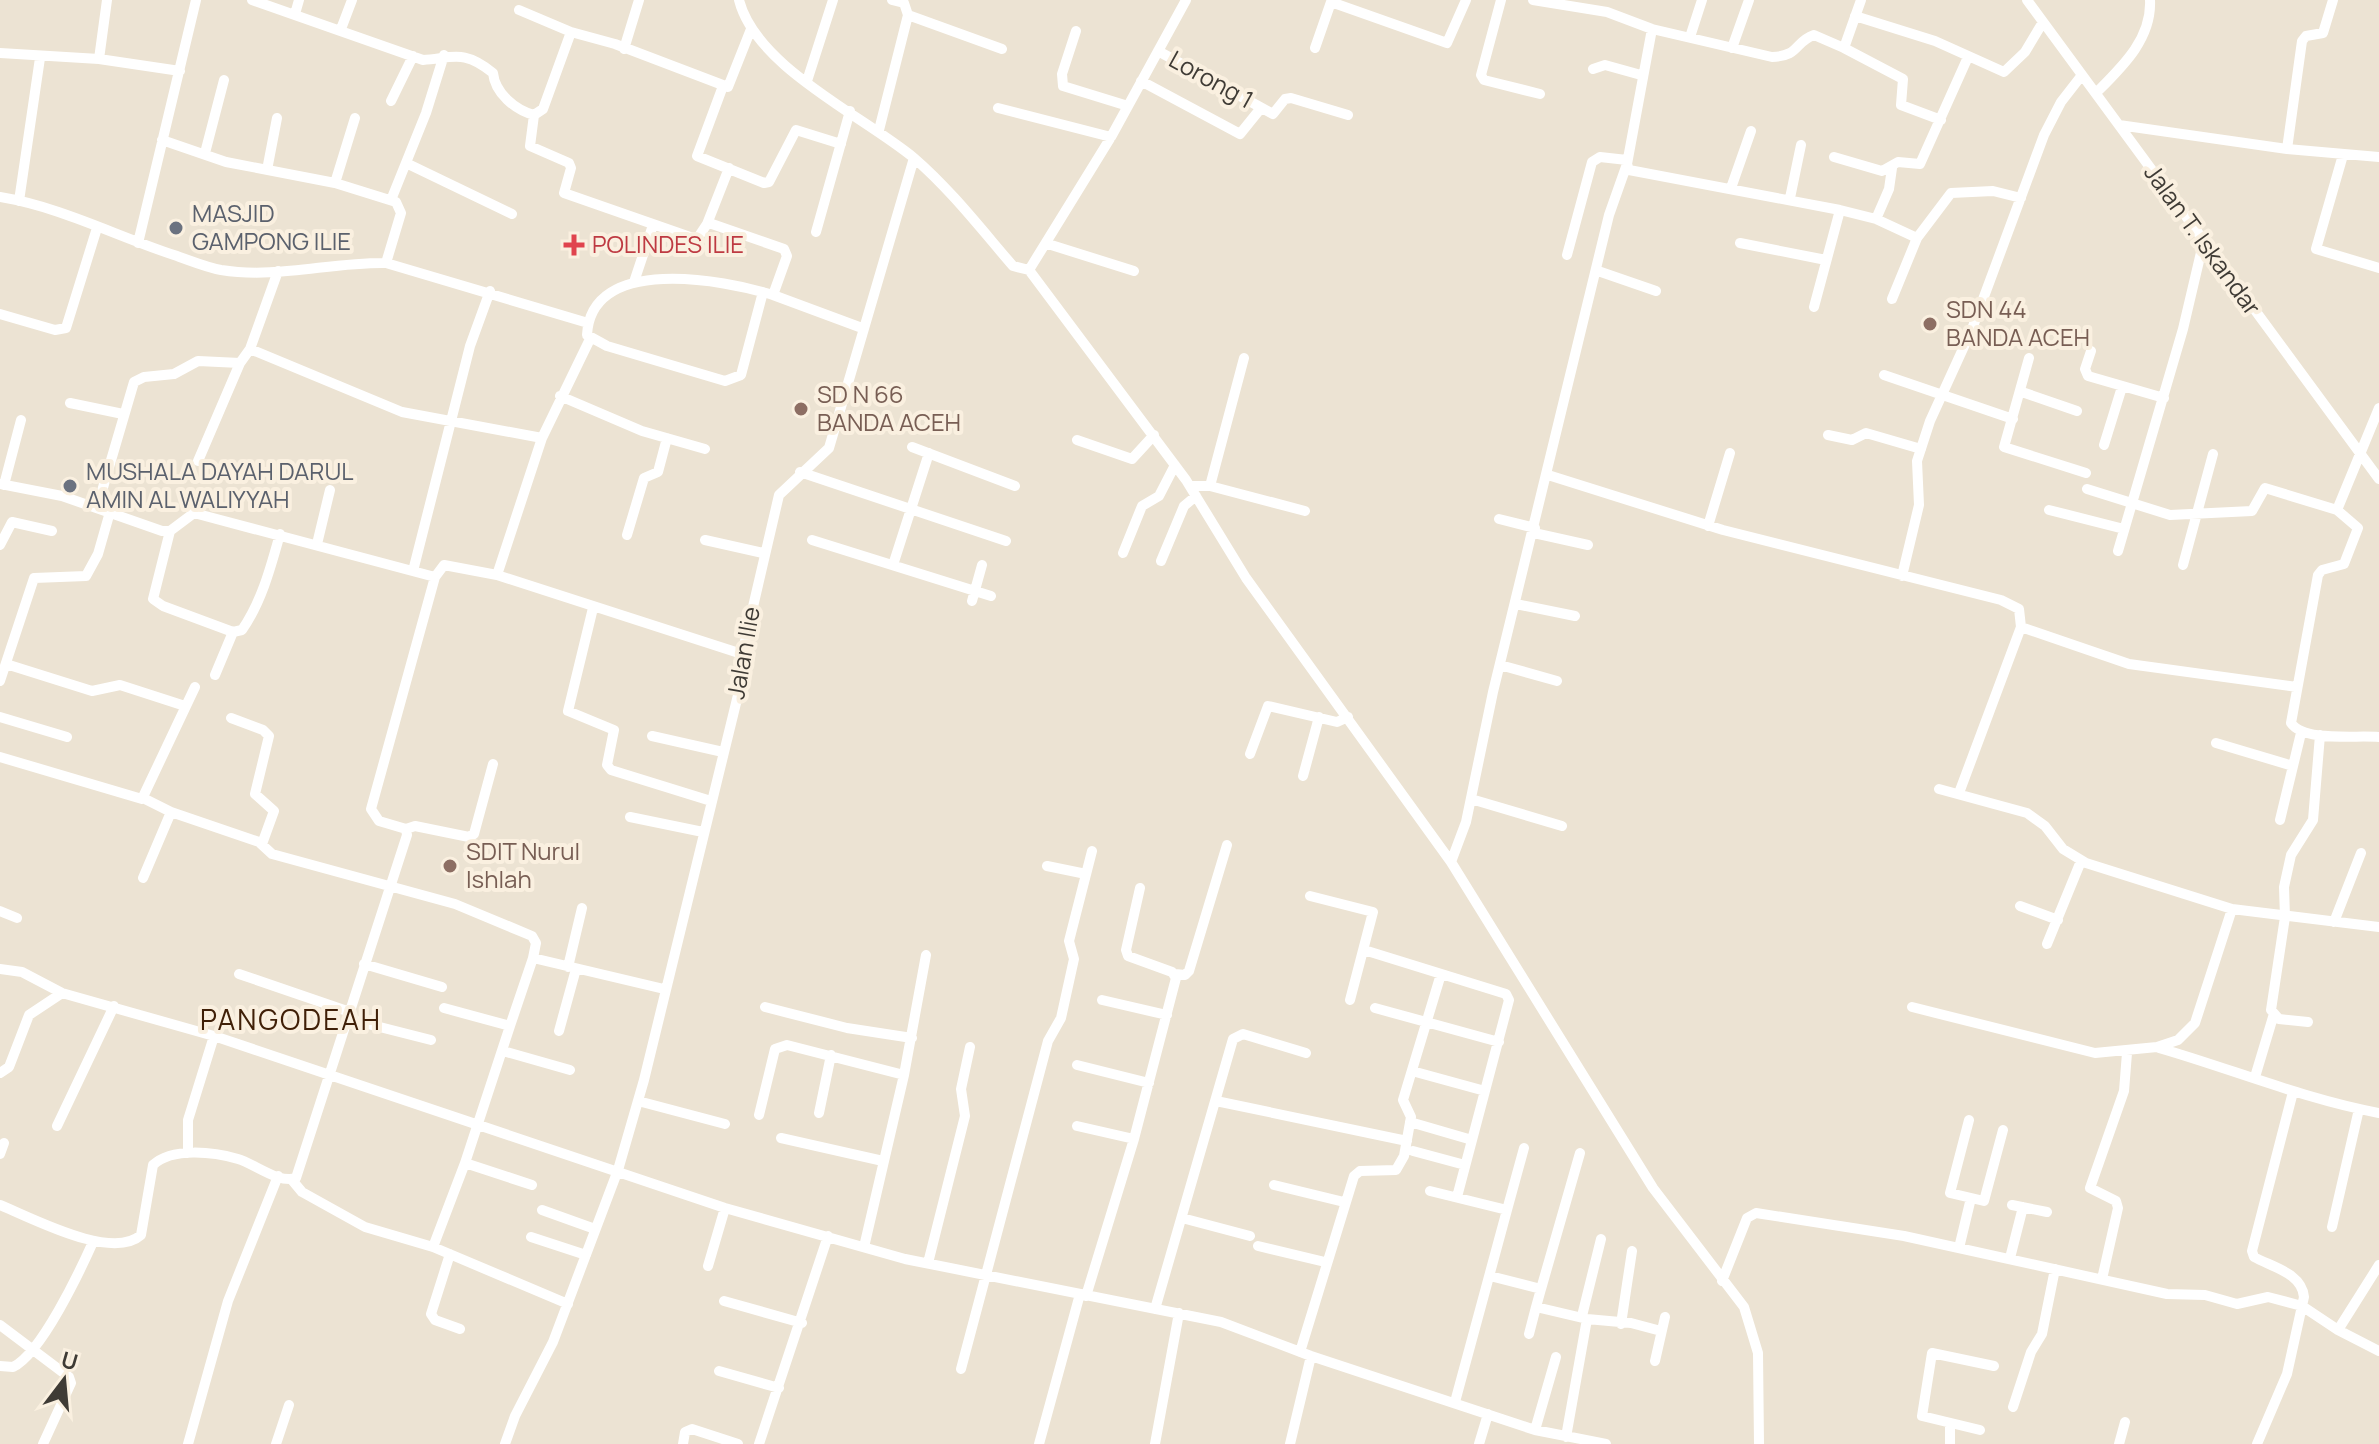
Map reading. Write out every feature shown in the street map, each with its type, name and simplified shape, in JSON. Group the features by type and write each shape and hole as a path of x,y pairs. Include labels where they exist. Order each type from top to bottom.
{"street":[{"path":"99,59 107,0"},
{"path":"252,0 413,56 427,60 444,55 485,67 493,73 495,87 534,115"},
{"path":"295,14 299,0"},
{"path":"341,29 352,0"},
{"path":"624,49 639,0"},
{"path":"739,0 751,29 807,81 914,158 948,188 1013,266 1029,270 1154,435 1193,491 1246,578 1451,862 1653,1188 1744,1307 1758,1353 1759,1444"},
{"path":"807,81 833,0"},
{"path":"879,130 908,15 906,5 892,0"},
{"path":"1029,270 1048,244 1111,137 1186,0"},
{"path":"1315,48 1329,4 1334,1 1447,43 1466,0"},
{"path":"1501,0 1481,75 1484,80 1540,94"},
{"path":"1533,0 1607,12 1652,29 1760,56 1786,57 1814,35 1903,79 1901,105 1941,120"},
{"path":"1607,12 1612,0"},
{"path":"1690,37 1702,0"},
{"path":"1732,48 1749,0"},
{"path":"1844,48 1861,0"},
{"name":"Jalan T. Iskandar","path":"2027,0 2203,244 2379,479"},
{"path":"2096,93 2126,63 2150,24 2150,0"},
{"path":"2287,149 2302,41 2306,36 2323,33 2333,0"},
{"path":"138,243 194,1"},
{"path":"519,10 571,32 723,86 731,85 751,29"},
{"path":"908,15 1002,49"},
{"path":"1855,16 1935,41 1995,71 2008,71 2025,52 2043,22"},
{"path":"1451,862 1471,799 1500,665 1598,271 1609,215 1627,162 1652,29"},
{"path":"1076,31 1062,74 1063,86 1128,106"},
{"path":"571,32 543,109 534,115 530,146 569,163 571,168 564,193 696,238 707,224 729,168"},
{"name":"Lorong 1","path":"1158,51 1273,114 1285,99 1291,98 1348,115"},
{"path":"0,53 40,58 99,59 180,71"},
{"path":"391,200 444,55"},
{"path":"391,101 413,56"},
{"path":"1834,157 1882,171 1898,162 1920,164 1968,57"},
{"path":"19,201 40,58"},
{"path":"1593,69 1605,65 1641,75"},
{"path":"1902,576 1919,505 1916,468 1921,449 1972,329 2044,135 2061,102 2082,75"},
{"path":"205,153 224,80"},
{"path":"1141,81 1240,134 1261,108"},
{"path":"723,86 697,156 764,183 769,182 796,130 841,144"},
{"path":"998,108 1111,137"},
{"path":"816,232 850,111"},
{"path":"267,170 277,118"},
{"path":"335,183 355,118"},
{"path":"2119,125 2287,149 2379,157"},
{"path":"1731,188 1751,131"},
{"path":"162,140 226,162 335,183 391,200 399,206 401,213 386,263"},
{"path":"1790,198 1801,145"},
{"path":"2343,155 2316,249 2379,268"},
{"path":"1567,255 1592,162 1600,157 1627,162"},
{"name":"Jalan Ilie","path":"505,1444 568,1304 618,1170 638,1101 738,695 742,654 763,553 779,495 829,448 914,158"},
{"path":"1627,162 1629,170 1639,174 1790,198 1876,219 1917,238"},
{"path":"406,163 512,214"},
{"path":"1876,219 1889,189 1892,168"},
{"path":"1892,299 1917,238 1951,193 1993,191 2021,198"},
{"path":"0,197 63,212 97,228 218,270 278,271 353,262 386,263 490,291 588,323"},
{"path":"1814,307 1840,210"},
{"path":"590,339 725,381 741,375 768,293 786,251 707,224"},
{"path":"634,282 653,225"},
{"path":"0,314 55,330 66,328 97,228"},
{"path":"1740,243 1826,260"},
{"path":"1048,244 1134,271"},
{"path":"2118,551 2164,398 2203,244"},
{"path":"198,461 240,363 250,349 278,271"},
{"path":"1598,271 1656,291"},
{"path":"497,575 542,438 590,339 588,323 603,298 634,282 661,278 733,285 768,293 862,328"},
{"path":"413,571 470,346 490,291"},
{"path":"250,349 402,412 542,438"},
{"path":"2091,351 2085,369 2088,376 2164,398"},
{"path":"1210,486 1244,358"},
{"path":"2029,358 2022,392 2004,447 2086,473"},
{"path":"97,508 131,386 138,378 169,375 198,361 240,363"},
{"path":"1884,375 2013,419"},
{"path":"2104,445 2122,387"},
{"path":"2022,392 2077,411"},
{"path":"560,396 667,438 705,449"},
{"path":"70,403 123,414"},
{"path":"2337,510 2379,408"},
{"path":"21,420 2,485 97,508 170,531"},
{"path":"1828,435 1852,440 1866,433 1921,449"},
{"path":"1077,440 1132,459 1154,435"},
{"path":"627,535 644,478 658,472 667,438"},
{"path":"912,447 1015,486"},
{"path":"893,565 929,453"},
{"path":"1708,526 1730,453"},
{"path":"2183,565 2213,454"},
{"path":"1123,553 1142,506 1159,496 1175,465"},
{"path":"800,472 1006,541"},
{"path":"1548,475 1708,526 2010,603 2019,609 2021,627 1959,793"},
{"path":"1161,561 1193,491 1210,486 1305,511"},
{"path":"2087,489 2170,515 2252,511 2265,488 2337,510 2358,528 2344,564 2322,570 2318,575 2291,723 2301,733 2379,737"},
{"path":"317,544 330,490"},
{"path":"2049,510 2124,529"},
{"path":"0,681 34,578 86,576 98,554 110,512"},
{"path":"280,534 267,579 242,630 233,632 163,606 153,599 170,531 194,513 280,534 435,577"},
{"path":"1499,519 1588,545"},
{"path":"0,545 12,522 52,531"},
{"path":"705,540 763,553"},
{"path":"812,540 893,565 973,596 991,596"},
{"path":"493,764 474,834 469,837 415,826 406,829 379,821 371,809 435,577 444,565 497,575 742,654"},
{"path":"973,596 982,565"},
{"path":"1516,604 1575,616"},
{"path":"593,608 568,711 614,730 607,765 611,770 711,801"},
{"path":"2021,627 2129,664 2297,687"},
{"path":"215,675 233,632"},
{"path":"6,664 92,691 120,685 185,706"},
{"path":"1500,665 1557,681"},
{"path":"143,798 195,687"},
{"path":"1250,754 1268,706 1337,722 1348,717"},
{"path":"0,717 67,737"},
{"path":"1303,776 1319,717"},
{"path":"231,718 263,730 269,736 255,794 274,811 262,844"},
{"path":"2280,820 2301,733"},
{"path":"2255,1077 2273,1017 2271,1010 2285,917 2284,887 2291,855 2313,820 2320,735"},
{"path":"652,736 723,752"},
{"path":"2216,743 2293,766"},
{"path":"0,757 136,799 143,798 171,812 262,844 272,854 455,904 532,936 536,943 533,958 479,1124 433,1247"},
{"path":"1939,789 2027,813 2045,826 2063,849 2086,863"},
{"path":"1471,799 1562,826"},
{"path":"143,878 171,812"},
{"path":"630,817 703,832"},
{"path":"292,1180 309,1142 364,964 392,886 406,829"},
{"path":"1140,888 1126,950 1128,956 1175,974 1188,974 1227,845"},
{"path":"961,1369 1048,1041 1061,1018 1074,959 1069,941 1092,851"},
{"path":"2334,922 2361,853"},
{"path":"2047,944 2081,861 2232,909 2379,927"},
{"path":"1047,866 1086,874"},
{"path":"1310,896 1373,912 1350,1000"},
{"path":"2020,906 2058,920"},
{"path":"559,1031 582,908"},
{"path":"1912,1007 2095,1053 2127,1053 2157,1047 2178,1040 2195,1023 2232,909"},
{"path":"0,911 17,918"},
{"path":"1364,950 1506,994 1509,1007 1457,1197"},
{"path":"864,1247 912,1038 926,955"},
{"path":"533,958 664,989"},
{"path":"364,964 442,987"},
{"path":"0,969 22,972 62,993 214,1036 725,1208 928,1263 1221,1322 1306,1354 1535,1430 1569,1440 1606,1444"},
{"path":"239,974 349,1015 431,1040"},
{"path":"1039,1444 1134,1139 1175,974"},
{"path":"1290,1444 1325,1262 1354,1176 1360,1171 1396,1170 1410,1146 1410,1122 1403,1100 1441,974"},
{"path":"0,1073 9,1067 29,1015 62,993"},
{"path":"1102,1000 1167,1015"},
{"path":"57,1126 114,1006"},
{"path":"765,1007 847,1028 912,1038"},
{"path":"444,1008 510,1026"},
{"path":"1375,1008 1499,1042"},
{"path":"2273,1017 2308,1022"},
{"path":"1155,1309 1233,1039 1240,1034 1306,1053"},
{"path":"188,1153 188,1120 214,1036"},
{"path":"759,1115 775,1049 787,1045 904,1075"},
{"path":"928,1263 965,1116 961,1089 970,1047"},
{"path":"2157,1047 2293,1092 2379,1113"},
{"path":"503,1051 570,1070"},
{"path":"2102,1279 2118,1208 2116,1201 2090,1188 2124,1091 2127,1053"},
{"path":"819,1113 831,1055"},
{"path":"1077,1065 1149,1083"},
{"path":"1412,1071 1485,1091"},
{"path":"2257,1444 2287,1374 2302,1306 2303,1287 2295,1278 2254,1257 2252,1251 2293,1092"},
{"path":"638,1101 725,1124"},
{"path":"1216,1101 1410,1146 1465,1165"},
{"path":"2332,1227 2359,1109"},
{"path":"1969,1120 1950,1193 1984,1201 2003,1130"},
{"path":"1410,1122 1472,1140"},
{"path":"1077,1126 1134,1139"},
{"path":"781,1138 883,1161"},
{"path":"1455,1402 1524,1148"},
{"path":"0,1205 93,1242 125,1243 141,1235 153,1165 160,1159 188,1153 238,1159 292,1180 302,1192 365,1227 433,1247 568,1304"},
{"path":"1529,1334 1580,1153"},
{"path":"465,1163 532,1185"},
{"path":"188,1444 228,1301 278,1176"},
{"path":"1274,1185 1344,1202"},
{"path":"1430,1191 1507,1210"},
{"path":"1959,1248 1971,1198"},
{"path":"2010,1258 2018,1206 2047,1212"},
{"path":"708,1266 725,1208"},
{"path":"542,1210 595,1229"},
{"path":"1722,1281 1747,1218 1756,1213 2010,1258 2167,1294 2205,1295 2237,1304 2268,1297 2302,1306 2338,1330 2379,1351"},
{"path":"1182,1218 1250,1236"},
{"path":"759,1444 802,1323 828,1236"},
{"path":"531,1237 586,1255"},
{"path":"1569,1440 1584,1318 1601,1239"},
{"path":"0,1366 19,1364 31,1348 68,1297 93,1242"},
{"path":"1258,1246 1325,1262"},
{"path":"1621,1324 1632,1251"},
{"path":"450,1254 431,1314 435,1320 460,1329"},
{"path":"2338,1330 2379,1265"},
{"path":"2013,1407 2031,1352 2042,1334 2055,1269"},
{"path":"1490,1276 1541,1289"},
{"path":"724,1301 802,1323"},
{"path":"1536,1307 1661,1331"},
{"path":"1155,1444 1179,1313"},
{"path":"1655,1361 1665,1317"},
{"path":"0,1325 69,1377 71,1383 43,1444"},
{"path":"1980,1430 1922,1416 1926,1351 1994,1366"},
{"path":"1535,1430 1556,1357"},
{"path":"719,1371 779,1388"},
{"path":"276,1444 289,1405"},
{"path":"1479,1444 1488,1414"},
{"path":"2119,1444 2125,1422"},
{"path":"1950,1423 1950,1444"},
{"path":"683,1444 685,1432 692,1429 738,1444"}],"place":[{"name":"MASJID GAMPONG ILIE","path":"176,228"},
{"name":"POLINDES ILIE","path":"574,245"},
{"name":"SDN 44 BANDA ACEH","path":"1930,324"},
{"name":"SD N 66 BANDA ACEH","path":"801,409"},
{"name":"MUSHALA DAYAH DARUL AMIN AL WALIYYAH","path":"70,486"},
{"name":"SDIT Nurul Ishlah","path":"450,866"}],"district":[{"name":"PANGODEAH","path":"291,1020"}]}
